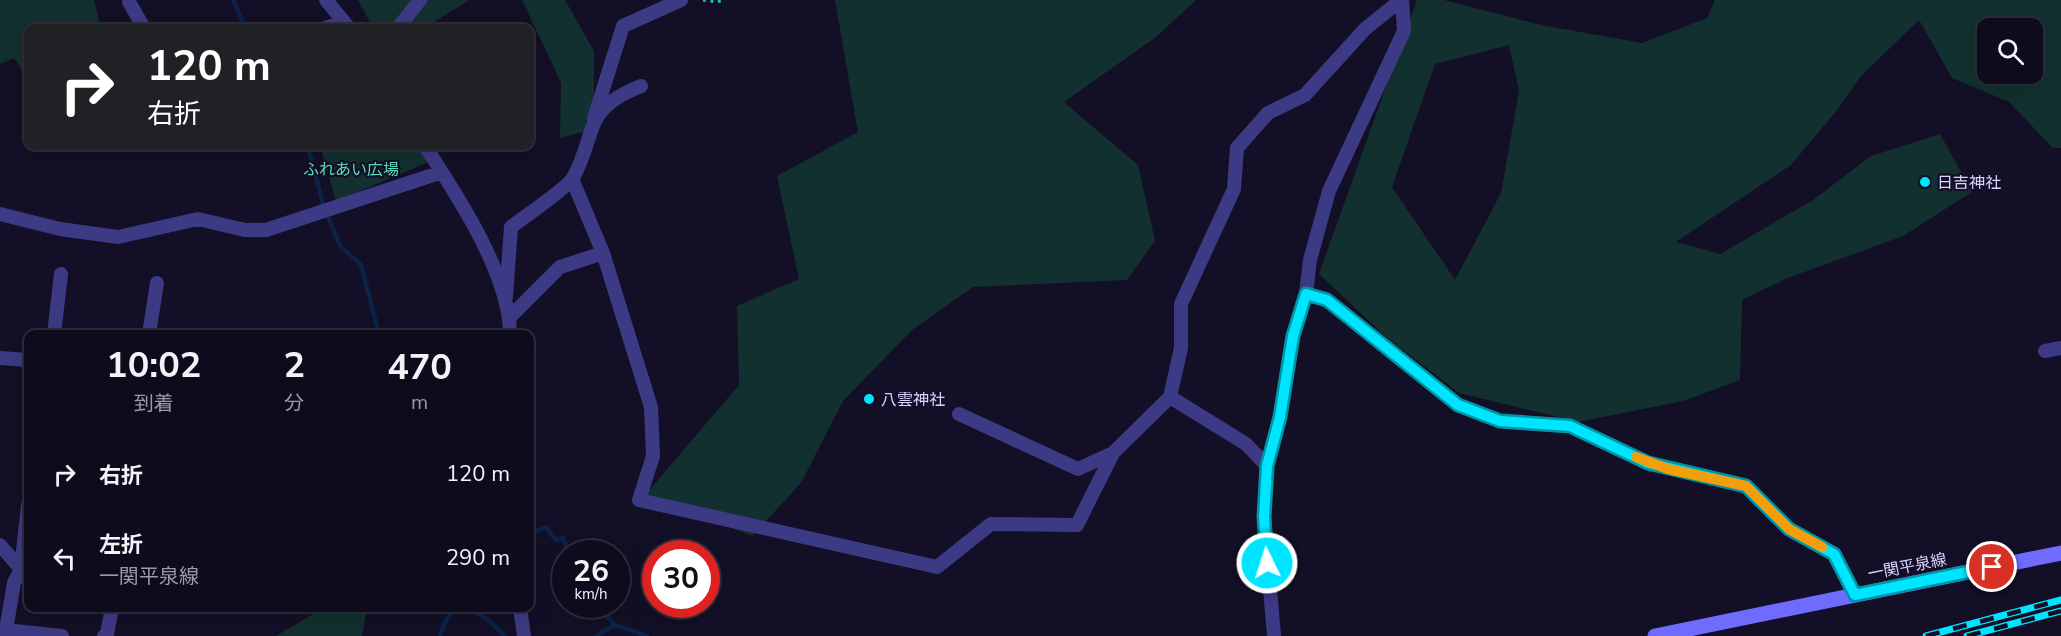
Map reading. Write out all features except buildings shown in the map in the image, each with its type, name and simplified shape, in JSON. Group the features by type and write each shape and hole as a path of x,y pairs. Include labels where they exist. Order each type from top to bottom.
{"main road":[{"name":"一関平泉線","path":"1655,636 2061,553"}],"street":[{"path":"326,0 346,24"},
{"path":"401,24 420,0"},
{"path":"506,297 511,227 572,179 623,26 681,0"},
{"path":"572,179 603,253 651,407 653,456 639,500 937,567 991,524 1077,525 1113,453 1170,397 1181,348 1181,304 1234,189 1238,148 1268,113 1305,95 1365,29 1402,0"},
{"path":"1274,636 1264,517 1267,466 1280,417 1293,336 1306,294 1310,260 1329,191 1404,31 1402,0"},
{"path":"129,2 142,24"},
{"path":"593,120 619,95 641,86"},
{"path":"428,150 495,270 506,297 510,330"},
{"path":"0,214 60,229 118,237 198,219 244,230 266,230 442,172"},
{"path":"510,317 560,267 603,253"},
{"path":"54,330 61,274"},
{"path":"150,330 157,283"},
{"path":"1306,294 1327,300 1458,405 1500,421 1570,426 1648,463 1746,486 1789,529 1834,554 1855,595"},
{"path":"2045,351 2061,348"},
{"path":"0,358 24,360"},
{"path":"1170,397 1246,444 1267,466"},
{"path":"959,414 1078,469 1113,453"},
{"path":"0,545 21,570"},
{"path":"24,545 21,570 14,583 5,633 62,636"},
{"path":"104,636 107,634 111,612"},
{"path":"521,612 524,636"}],"path":[{"path":"704,0 725,0"}],"green space":[{"path":"0,0 94,0 100,24 24,24 24,73 14,58 0,64"},
{"path":"358,0 469,0 431,24 371,24"},
{"path":"522,0 565,0 594,51 594,129 560,138 561,83"},
{"path":"835,0 1196,0 1156,37 1064,102 1138,165 1155,241 1127,280 973,287 912,330 843,401 801,483 752,536 646,494 739,385 737,306 799,279 777,176 858,132"},
{"path":"1417,0 1444,0 1541,25 1642,43 1707,18 1715,0 2061,0 2061,148 2053,148 2009,102 1952,78 1919,20 1861,76 1838,109 1791,165 1676,242 1720,254 1813,200 1871,156 1940,134 1972,192 1903,236 1788,278 1742,300 1740,380 1683,401 1578,422 1459,393 1386,337 1319,274","holes":["1509,45 1519,91 1501,193 1455,280 1392,187 1435,64"]},
{"name":"ふれあい広場","path":"321,150 421,150 429,162 336,201"},
{"path":"316,612 366,612 362,636 276,636"}],"waterway":[{"path":"233,0 244,24"},
{"path":"309,150 323,204 340,246 361,265 378,330"},
{"path":"534,531 546,527 556,540"},
{"path":"556,540 563,538 564,540"},
{"path":"440,636 446,622 454,612"},
{"path":"476,612 505,636"},
{"path":"609,618 615,625"},
{"path":"596,636 615,625 647,636"}],"railway":[{"path":"1926,636 2061,600"},
{"path":"1967,636 2061,611"}],"slow traffic":[{"path":"1636,457 1668,469 1746,486 1789,529 1822,547"}],"place":[{"name":"日吉神社","path":"1925,182"},
{"name":"八雲神社","path":"869,399"}],"route":[{"path":"1267,563 1264,517 1267,466 1280,417 1293,336 1306,294 1327,300 1458,405 1500,421 1570,426 1648,463 1746,486 1789,529 1834,554 1855,595 1992,567"}]}
